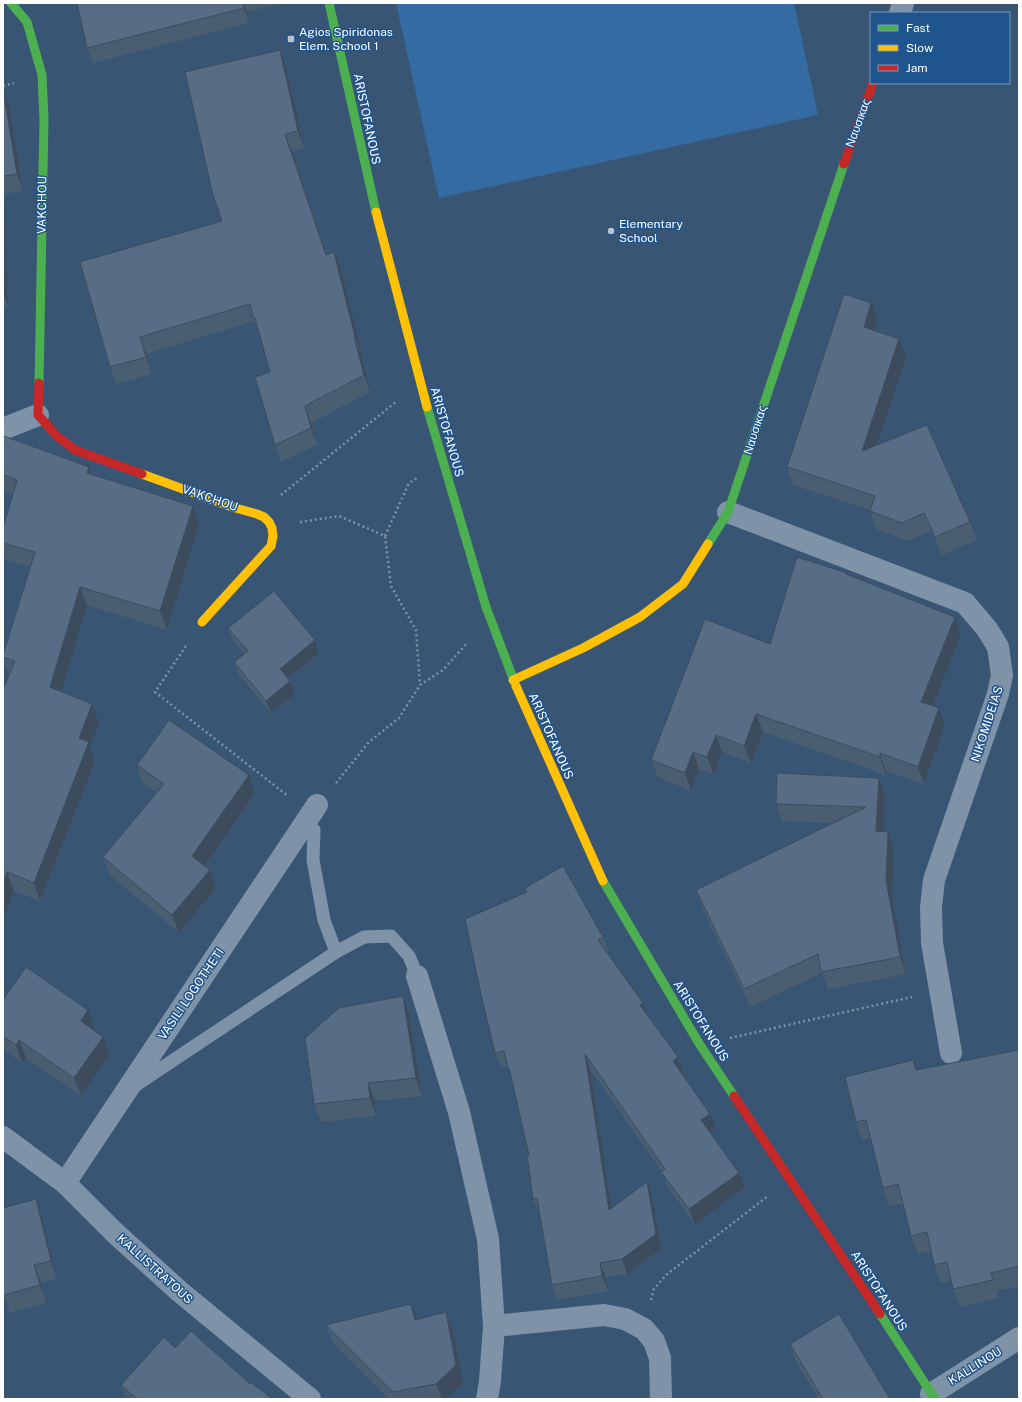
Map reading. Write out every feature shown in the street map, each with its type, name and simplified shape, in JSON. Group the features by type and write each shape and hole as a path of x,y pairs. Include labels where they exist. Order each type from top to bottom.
{"street":[{"name":"VAKCHOU","path":"11,3 26,22 42,75 44,118 38,415 57,436 75,450 232,507 258,513 267,519 272,526 274,537 271,546 202,622"},
{"name":"ARISTOFANOUS","path":"329,3 373,202 442,463 486,608 513,680 600,876 700,1045 791,1179 933,1396"},
{"name":"Ναυσικας","path":"513,680 583,648 640,617 683,584 728,512 849,146 873,84"},
{"path":"3,429 38,415"},
{"name":"NIKOMIDEIAS","path":"728,512 965,603 987,629 998,647 1002,675 998,694 934,880 931,907 932,943 951,1053"},
{"name":"VASILI LOGOTHETI","path":"65,1183 311,815"},
{"path":"417,976 459,1112 488,1239 494,1326 490,1381 487,1399"},
{"name":"KALLISTRATOUS","path":"3,1137 65,1183 115,1233 179,1291 310,1399"},
{"path":"494,1326 604,1315 625,1319 644,1329 654,1341 660,1358 661,1399"},
{"name":"KALLINOU","path":"933,1396 1019,1338"}],"lane":[{"path":"311,815 314,830 312,860 324,920 336,952"},
{"path":"126,1092 336,952 364,937 391,936 409,956 417,976"}],"path":[{"path":"278,498 420,382"},
{"path":"420,686 416,630 391,586 385,536 409,483 442,463"},
{"path":"306,521 339,516 385,536"},
{"path":"202,622 155,692 311,815 369,742 399,718 420,686 443,670 468,641 495,632"},
{"path":"700,1045 940,991"},
{"path":"644,1329 654,1289 666,1275 791,1179"}],"shaded area":[{"path":"396,3 794,3 818,115 439,198"}],"building":[{"path":"77,3 243,3 244,8 87,48"},
{"path":"280,50 298,131 285,134 326,255 334,252 364,375 305,406 311,428 275,445 255,377 270,372 250,304 140,337 146,357 110,367 80,262 222,221 213,195 185,72"},
{"path":"3,89 17,174 3,176"},
{"path":"844,294 871,303 864,327 899,339 862,451 927,425 970,522 935,537 924,513 902,523 870,511 875,496 787,467"},
{"path":"4,436 89,467 87,473 193,506 160,611 80,587 50,687 92,704 79,738 89,742 34,883 7,872 3,883 3,690 15,661 3,657 3,655 35,552 3,543 3,528 17,480 3,475"},
{"path":"797,557 847,573 846,574 955,617 921,702 939,708 918,767 880,753 880,757 756,714 744,746 716,735 707,757 693,752 685,773 651,760 705,619 770,644"},
{"path":"274,591 315,640 280,669 290,681 266,701 234,662 248,651 228,628"},
{"path":"169,720 249,775 192,856 210,870 172,915 103,857 164,784 137,765"},
{"path":"777,773 879,778 876,831 888,832 886,880 900,957 821,972 818,954 744,989 696,890 866,807 776,804"},
{"path":"563,866 603,937 598,940 643,1003 640,1005 678,1057 673,1061 710,1114 701,1120 739,1173 689,1209 661,1172 665,1169 585,1054 609,1210 647,1182 656,1234 622,1259 600,1263 602,1276 552,1285 537,1198 533,1199 527,1155 529,1155 509,1068 508,1069 504,1051 495,1053 465,919 527,892 525,888"},
{"path":"26,967 88,1010 81,1021 103,1037 74,1078 19,1040 16,1045 3,1036 3,1000"},
{"path":"403,996 416,1078 368,1083 370,1098 314,1104 305,1038 339,1008"},
{"path":"1019,1050 1019,1266 991,1273 993,1280 953,1289 947,1262 934,1265 927,1232 911,1236 898,1184 883,1188 866,1120 856,1122 845,1077 913,1060 916,1070"},
{"path":"36,1199 51,1261 34,1265 40,1285 4,1295 3,1208"},
{"path":"411,1304 415,1320 446,1312 456,1365 436,1384 393,1392 326,1325"},
{"path":"839,1314 890,1399 823,1399 790,1344"},
{"path":"191,1331 250,1384 251,1382 272,1399 137,1399 121,1385 164,1337 175,1348"}],"traffic: fast":[{"path":"11,3 27,22 42,75 44,119 39,383"},
{"path":"329,3 376,212"},
{"path":"708,544 728,512 844,164"},
{"path":"427,407 486,607 516,686"},
{"path":"603,881 700,1045 734,1096"},
{"path":"880,1314 935,1399"}],"traffic: slow":[{"path":"376,212 427,407"},
{"path":"142,474 232,507 257,514 264,517 272,528 273,536 271,546 202,622"},
{"path":"513,680 583,648 640,617 683,584 708,544"},
{"path":"516,686 603,881"}],"traffic: jam":[{"path":"844,164 873,84"},
{"path":"39,383 38,415 57,436 75,450 142,474"},
{"path":"734,1096 880,1314"}],"place":[{"name":"Agios Spiridonas Elem. School 1","path":"291,39"},
{"name":"Elementary School","path":"611,231"}]}
